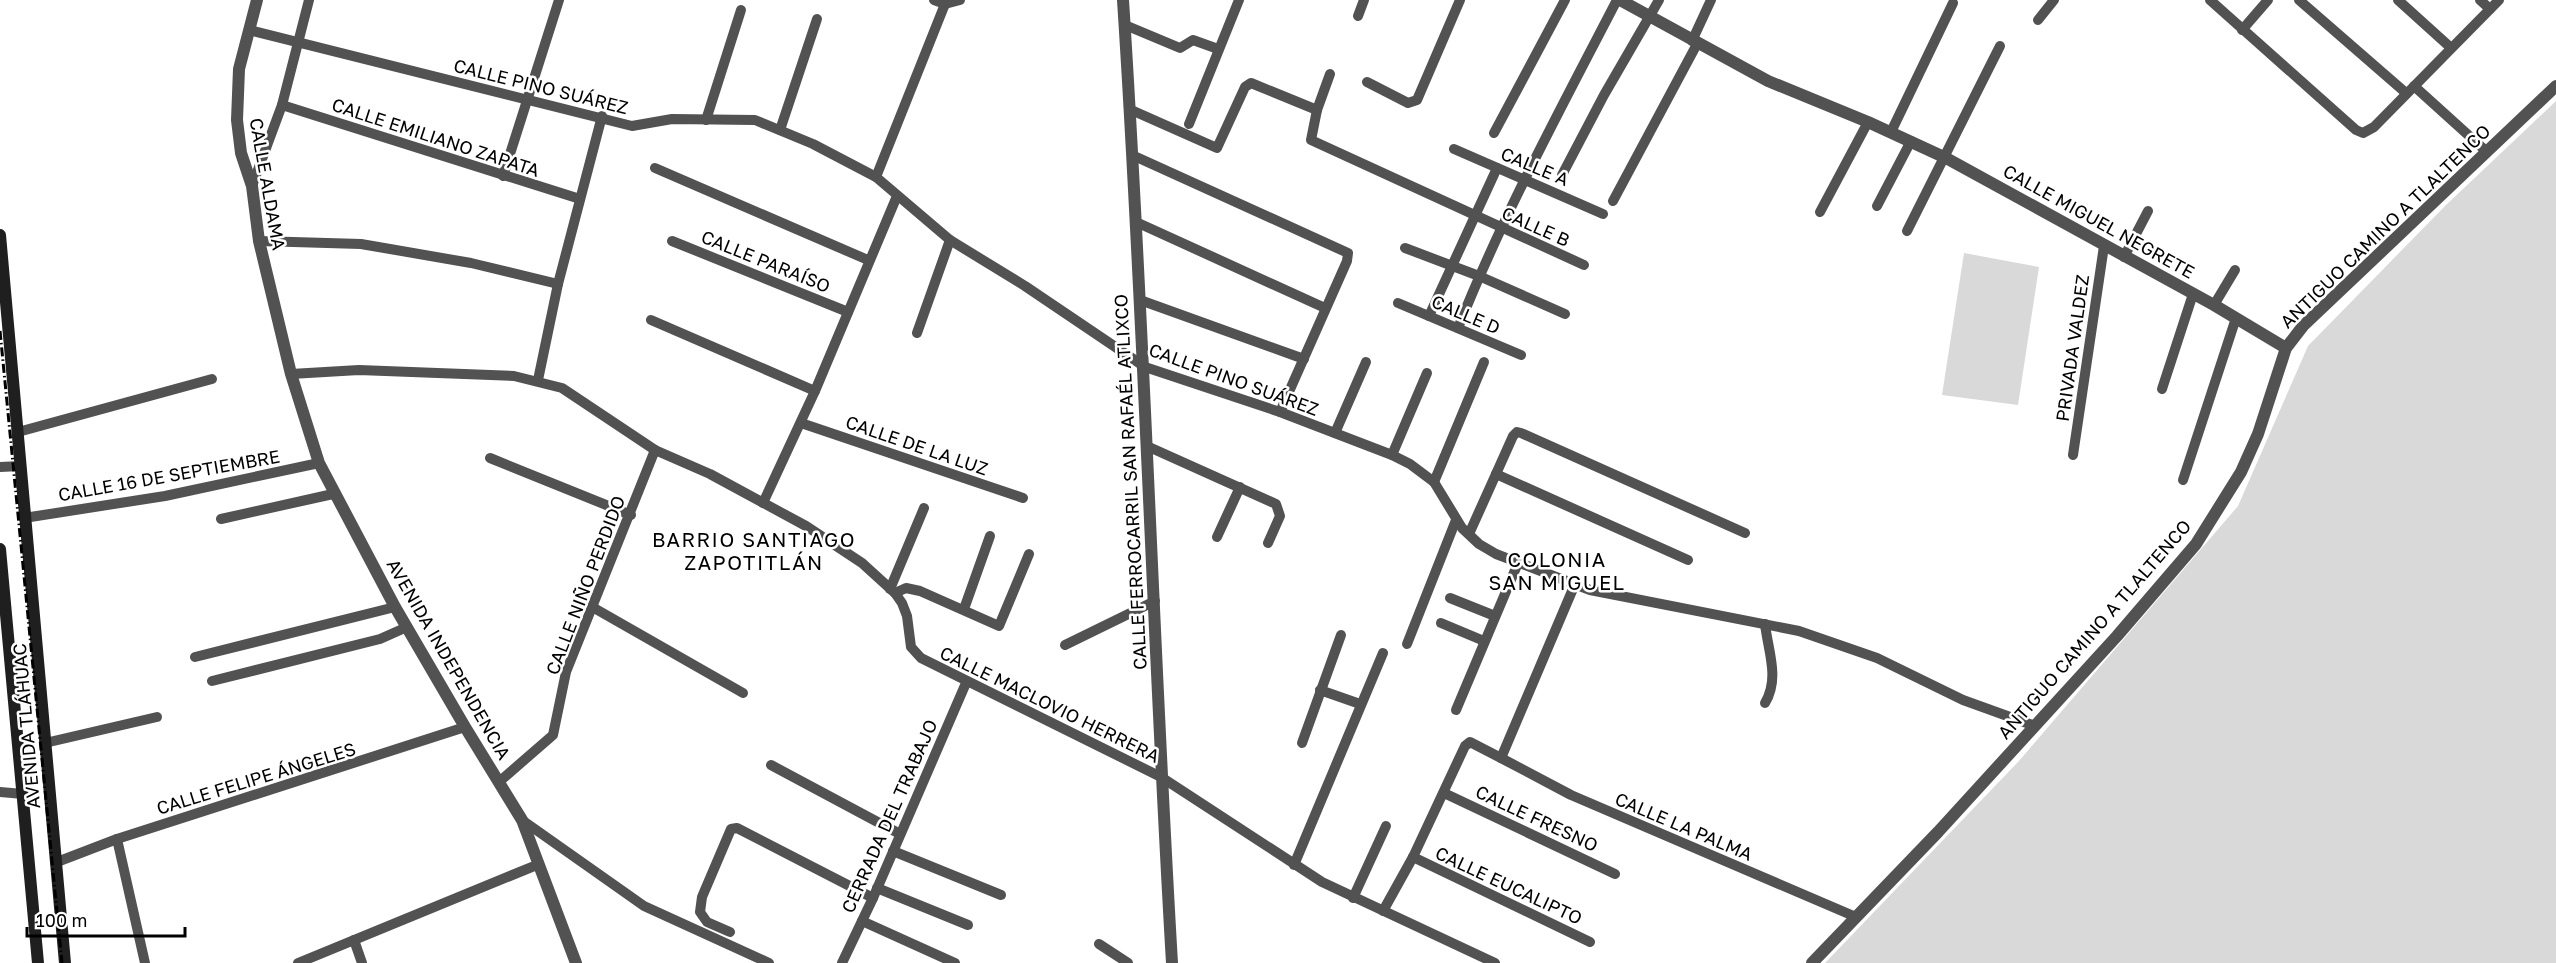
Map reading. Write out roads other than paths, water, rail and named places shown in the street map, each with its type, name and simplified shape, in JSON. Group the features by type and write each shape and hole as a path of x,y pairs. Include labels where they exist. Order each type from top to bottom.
{"main road":[{"name":"AVENIDA TLÁHUAC","path":"0,235 65,963"},
{"name":"AVENIDA TLÁHUAC","path":"0,549 4,630 23,794 38,963"}],"street":[{"name":"CALLE ALDAMA","path":"257,0 239,69 237,120 241,153 252,186 259,241 291,374"},
{"path":"252,186 282,105 300,43 309,0"},
{"path":"503,176 559,0"},
{"path":"934,0 945,4 960,0"},
{"name":"CALLE FERROCARRIL SAN RAFAÉL ATLIXCO","path":"1123,0 1145,368 1161,777 1172,963"},
{"path":"1189,124 1239,0"},
{"path":"1358,16 1364,0"},
{"path":"1367,82 1408,103 1417,100 1460,0"},
{"path":"1494,133 1565,0"},
{"path":"1458,328 1479,276 1524,179 1618,0"},
{"name":"CALLE MIGUEL NEGRETE","path":"1618,0 1652,15 1694,42 1768,81 1868,122 1946,158 2214,305 2286,348"},
{"path":"1562,175 1659,0"},
{"path":"1613,201 1694,42 1711,0"},
{"path":"2038,20 2054,0"},
{"path":"2210,0 2356,130 2363,133 2369,132 2499,0"},
{"path":"2242,30 2268,0"},
{"path":"2300,0 2487,152"},
{"path":"2398,0 2450,48"},
{"path":"2480,0 2490,9"},
{"path":"1891,132 1953,3"},
{"path":"876,177 945,4"},
{"path":"706,120 741,10"},
{"path":"780,130 817,19"},
{"path":"1125,25 1180,48 1193,40 1218,49"},
{"name":"CALLE PINO SUÁREZ","path":"249,30 602,116 632,126 672,119 755,120 876,177 950,240 1025,286 1145,368 1280,412 1392,454 1434,482 1456,520 1479,544 1518,563 1590,590 1799,631 1876,658 1964,700 2035,726"},
{"path":"1907,231 1946,158 2000,46"},
{"path":"1129,109 1217,148 1245,87 1251,83 1317,110 1330,74"},
{"name":"ANTIGUO CAMINO A TLALTENCO","path":"1812,963 2035,726 2196,544 2241,472 2258,434 2286,348 2303,326 2556,86"},
{"name":"CALLE EMILIANO ZAPATA","path":"282,105 580,200"},
{"name":"CALLE B","path":"1317,110 1311,140 1584,265"},
{"path":"538,380 558,284 602,116"},
{"path":"1820,212 1868,122"},
{"path":"1876,206 1911,141"},
{"name":"CALLE A","path":"1454,149 1603,214"},
{"path":"1132,155 1348,253 1347,261 1280,412"},
{"path":"655,168 868,260"},
{"path":"1429,316 1497,168"},
{"path":"763,503 815,391 868,260 897,196"},
{"path":"2124,256 2148,211"},
{"path":"1136,222 1325,308"},
{"path":"917,333 950,240"},
{"path":"259,241 361,244 471,263 558,284"},
{"name":"CALLE PARAÍSO","path":"672,241 848,312"},
{"name":"PRIVADA VALDEZ","path":"2073,455 2104,246"},
{"path":"1405,248 1479,276 1565,314"},
{"path":"2214,305 2235,270"},
{"path":"2162,389 2193,294"},
{"path":"1140,300 1304,359"},
{"name":"CALLE D","path":"1398,303 1521,355"},
{"path":"2183,480 2236,318"},
{"path":"651,320 815,391"},
{"path":"1335,433 1366,362"},
{"path":"1434,482 1484,362"},
{"name":"CALLE MACLOVIO HERRERA","path":"291,374 359,370 514,376 538,380 562,388 655,450 710,474 836,544 862,562 892,591 907,616 911,647 921,658 966,683 1051,721 1161,777 1294,865 1353,898 1495,963"},
{"path":"1392,454 1427,373"},
{"name":"AVENIDA INDEPENDENCIA","path":"291,374 319,463 333,494 395,607 522,820 576,963"},
{"path":"18,432 212,379"},
{"name":"CALLE DE LA LUZ","path":"801,423 1023,498"},
{"path":"1469,534 1516,432 1745,533"},
{"path":"1149,447 1276,504 1280,510 1280,516 1268,543"},
{"name":"CALLE NIÑO PERDIDO","path":"500,781 553,735 566,672 594,608 655,450"},
{"path":"490,458 631,515"},
{"name":"CALLE 16 DE SEPTIEMBRE","path":"24,518 165,496 319,463"},
{"path":"0,466 21,466"},
{"path":"1496,474 1688,560"},
{"path":"1217,537 1240,487"},
{"path":"221,519 333,494"},
{"path":"892,591 924,508"},
{"path":"1407,644 1456,520"},
{"path":"964,609 990,536"},
{"path":"892,591 906,588 920,591 999,626 1029,554"},
{"path":"1456,710 1518,563"},
{"path":"1502,758 1575,584"},
{"path":"1450,598 1495,616"},
{"path":"1065,645 1155,601"},
{"path":"195,657 395,607"},
{"path":"594,608 743,693"},
{"path":"1441,623 1484,641"},
{"path":"1765,703 1771,693 1773,678 1766,624"},
{"path":"212,681 380,639 407,627"},
{"path":"1302,743 1341,635"},
{"path":"1294,865 1383,653"},
{"name":"CERRADA DEL TRABAJO","path":"842,963 875,893 966,683"},
{"path":"1320,690 1360,704"},
{"path":"45,743 157,717"},
{"name":"CALLE FELIPE ÁNGELES","path":"57,861 117,839 465,727"},
{"name":"CALLE LA PALMA","path":"1444,793 1465,746 1470,742 1571,795 1856,918"},
{"path":"771,765 900,834"},
{"path":"0,792 23,794"},
{"path":"1383,911 1413,857 1444,793"},
{"name":"CALLE FRESNO","path":"1444,793 1615,874"},
{"path":"522,820 644,906 769,963"},
{"path":"1353,898 1386,826"},
{"path":"730,932 707,922 700,912 702,897 731,829 737,828 875,893 968,925"},
{"path":"117,839 145,963"},
{"path":"893,851 1001,895"},
{"name":"CALLE EUCALIPTO","path":"1413,857 1590,942"},
{"path":"298,963 539,864"},
{"path":"862,921 955,963"},
{"path":"354,940 362,963"},
{"path":"1100,944 1128,963"}],"railway":[{"path":"0,331 62,963"}],"district":[{"name":"BARRIO SANTIAGO ZAPOTITLÁN","path":"754,550"},
{"name":"COLONIA SAN MIGUEL","path":"1557,570"}]}
